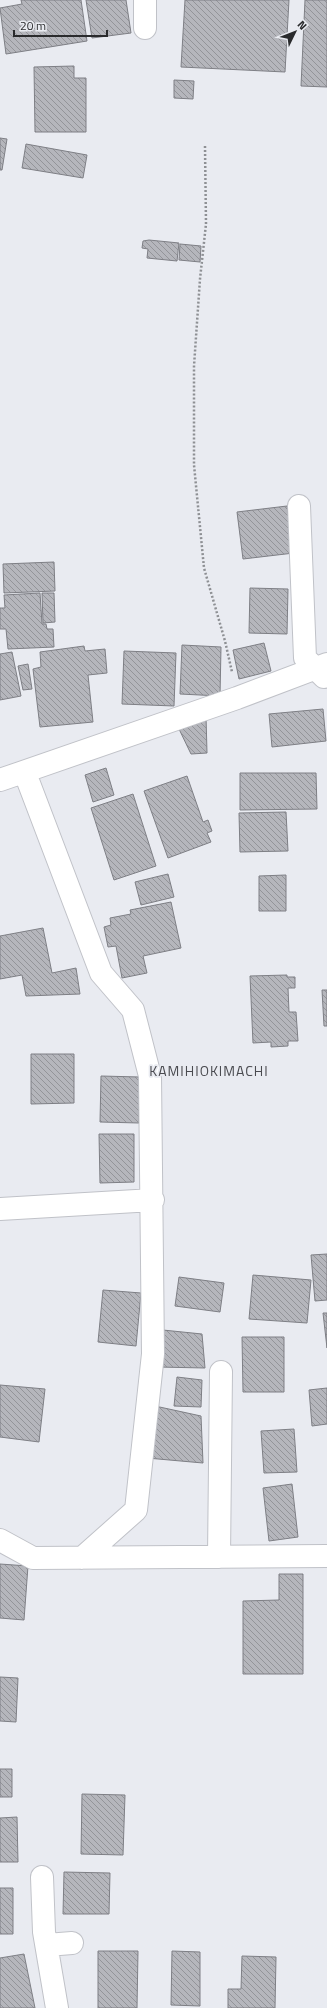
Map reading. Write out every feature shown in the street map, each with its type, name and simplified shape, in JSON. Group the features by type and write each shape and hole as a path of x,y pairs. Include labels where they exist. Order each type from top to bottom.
{"street":[{"path":"145,0 145,28"},
{"path":"299,506 305,658 324,671"},
{"path":"0,780 25,773 237,698 324,671"},
{"path":"25,773 101,973 133,1010 150,1076 153,1200 153,1354 136,1510 82,1558"},
{"path":"0,1209 153,1200"},
{"path":"219,1557 221,1372"},
{"path":"0,1540 33,1558 327,1556"},
{"path":"42,1877 47,1945 57,2008"},
{"path":"47,1945 72,1944"}],"path":[{"path":"205,146 206,224 200,279 194,366 194,465 204,568 225,641 237,698"}],"building":[{"path":"21,0 81,0 87,41 6,54 0,8 22,4"},
{"path":"86,0 126,0 131,33 92,38"},
{"path":"185,0 289,0 285,72 181,67"},
{"path":"305,0 327,0 327,87 301,86"},
{"path":"74,66 74,78 86,78 86,132 35,132 34,67"},
{"path":"174,80 194,81 193,99 174,98"},
{"path":"0,138 7,139 2,170 0,170"},
{"path":"26,144 87,155 83,178 22,168"},
{"path":"149,240 179,243 177,261 147,258 148,249 142,248 143,241"},
{"path":"180,244 201,246 200,262 179,260"},
{"path":"287,506 294,553 243,559 237,512"},
{"path":"54,562 55,591 4,593 3,564"},
{"path":"250,588 288,589 287,634 249,633"},
{"path":"40,593 42,624 46,624 47,629 53,629 54,647 8,649 6,629 0,629 0,608 5,608 4,595"},
{"path":"42,593 54,593 55,622 43,623"},
{"path":"264,643 271,671 239,679 233,650"},
{"path":"182,645 221,647 220,696 180,694"},
{"path":"84,646 85,651 105,649 107,673 88,675 93,722 40,727 33,669 41,667 40,652"},
{"path":"124,651 176,653 174,706 122,704"},
{"path":"12,652 21,696 0,700 0,654"},
{"path":"28,664 32,689 23,690 18,666"},
{"path":"323,709 326,741 272,747 269,714"},
{"path":"206,716 207,753 191,754 179,729"},
{"path":"106,768 114,795 93,802 85,775"},
{"path":"240,773 316,773 317,809 240,810"},
{"path":"187,776 203,822 208,820 212,831 207,833 211,842 168,858 144,791"},
{"path":"133,794 156,866 114,880 91,808"},
{"path":"286,812 288,851 240,852 239,813"},
{"path":"168,874 174,897 141,905 135,882"},
{"path":"286,875 286,911 259,911 259,876"},
{"path":"171,902 181,948 143,956 147,973 122,978 116,946 108,947 104,927 111,925 110,918 131,914 130,910"},
{"path":"43,928 52,973 76,968 80,994 26,996 22,975 0,979 0,936"},
{"path":"287,975 287,977 295,977 295,988 288,988 289,1012 296,1012 298,1041 288,1041 288,1046 271,1047 271,1042 253,1043 250,976"},
{"path":"322,990 327,990 327,1026 324,1026"},
{"path":"31,1054 74,1054 74,1103 31,1104"},
{"path":"101,1076 140,1077 139,1123 100,1122"},
{"path":"99,1134 134,1134 134,1182 100,1183"},
{"path":"327,1254 327,1300 315,1301 311,1255"},
{"path":"253,1275 311,1280 307,1323 249,1319"},
{"path":"179,1277 224,1283 220,1312 175,1306"},
{"path":"103,1290 141,1293 136,1346 98,1342"},
{"path":"323,1313 327,1313 327,1348"},
{"path":"153,1329 202,1334 205,1368 158,1367"},
{"path":"242,1337 284,1337 284,1392 243,1392"},
{"path":"177,1377 202,1380 201,1407 174,1406"},
{"path":"0,1385 45,1389 39,1442 0,1437"},
{"path":"327,1388 327,1424 312,1426 309,1390"},
{"path":"155,1406 201,1416 203,1463 147,1458"},
{"path":"294,1429 297,1472 264,1473 261,1431"},
{"path":"292,1484 298,1537 269,1541 263,1488"},
{"path":"0,1564 28,1566 24,1620 0,1618"},
{"path":"279,1574 303,1574 303,1674 243,1674 243,1601 279,1600"},
{"path":"0,1677 18,1678 16,1722 0,1721"},
{"path":"0,1769 12,1769 12,1797 0,1797"},
{"path":"82,1794 125,1795 123,1855 81,1854"},
{"path":"17,1817 18,1862 0,1862 0,1818"},
{"path":"64,1872 110,1873 109,1914 63,1914"},
{"path":"0,1888 13,1888 13,1934 0,1934"},
{"path":"98,1951 138,1951 137,2008 98,2008"},
{"path":"172,1951 200,1952 200,2006 171,2005"},
{"path":"24,1954 35,2008 0,2008 0,1958"},
{"path":"242,1956 276,1957 275,2008 228,2008 228,1989 241,1989"}],"district":[{"name":"KAMIHIOKIMACHI","path":"209,1070"}]}
